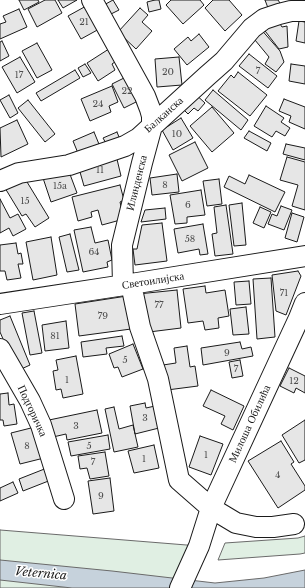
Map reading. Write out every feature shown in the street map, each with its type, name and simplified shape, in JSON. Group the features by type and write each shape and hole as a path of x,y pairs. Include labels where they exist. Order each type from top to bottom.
{"street":[{"name":"Илинденска","path":"92,0 145,96 152,116 152,126 122,245 127,285 158,379 179,480 211,508 236,523 256,527 273,527 294,524"},
{"name":"Балканска","path":"0,181 19,173 69,165 125,146 139,138 224,61 252,28 264,19 291,11 305,12"},
{"name":"Светоилијска","path":"0,304 305,256"},
{"name":"Милоша Обилића","path":"180,588 199,546 211,508 305,303"},
{"name":"Подгоричка","path":"0,349 30,401 41,425 64,499"}],"green space":[{"path":"0,530 199,546 180,588 0,588"},
{"path":"305,536 305,553 218,560 225,543 298,538"}],"water":[{"name":"Veternica","path":"0,560 215,583 264,578 305,570 305,588 72,588 0,580"}],"building":[{"path":"19,0 38,0 39,2 24,10"},
{"path":"45,0 55,0 62,13 37,27 28,9"},
{"path":"58,0 77,0 63,8"},
{"path":"113,0 119,10 107,16 102,6"},
{"path":"159,0 161,9 149,12 147,2"},
{"path":"171,0 200,0 204,5 183,24 166,5"},
{"path":"213,0 229,0 242,15 225,31 205,8"},
{"path":"265,0 278,0 280,3 268,8"},
{"path":"88,5 101,28 81,39 68,16"},
{"path":"140,8 148,15 142,22 152,31 136,49 118,32"},
{"path":"19,9 27,27 0,39 0,24 6,22 3,16"},
{"path":"277,19 282,27 287,26 288,47 279,49 262,27"},
{"path":"299,21 305,22 305,43 296,41"},
{"path":"259,27 280,51 284,62 276,72 265,64 269,57 250,34"},
{"path":"199,34 209,47 187,65 174,49 188,37 191,41"},
{"path":"2,41 9,56 0,61 0,42"},
{"path":"37,43 52,70 37,78 22,51"},
{"path":"112,47 119,59 112,64 115,70 98,81 87,63"},
{"path":"249,54 277,76 268,88 239,66"},
{"path":"20,57 35,82 17,93 2,67"},
{"path":"179,57 182,85 157,87 155,59"},
{"path":"85,64 91,73 83,77 78,68"},
{"path":"291,64 305,66 305,84 289,81"},
{"path":"75,70 80,78 41,101 36,93"},
{"path":"238,72 267,95 250,116 218,91 231,75 234,78"},
{"path":"130,75 142,99 124,108 112,84"},
{"path":"112,86 118,102 109,106 111,112 90,121 81,99"},
{"path":"213,90 248,120 241,130 205,100"},
{"path":"193,92 205,103 198,111 194,108 188,114 180,106"},
{"path":"9,95 18,113 10,118 0,100"},
{"path":"284,99 305,107 305,129 289,122 291,116 279,111"},
{"path":"28,100 55,134 45,142 18,108"},
{"path":"266,106 284,118 281,122 290,128 285,136 276,131 272,137 254,126"},
{"path":"212,107 234,133 212,152 190,126"},
{"path":"181,118 193,138 173,150 162,130"},
{"path":"17,120 28,144 1,157 0,128"},
{"path":"249,131 271,143 267,151 244,138"},
{"path":"94,132 101,149 80,158 73,141"},
{"path":"117,132 121,142 108,147 103,138"},
{"path":"195,142 208,168 182,181 169,155"},
{"path":"286,144 305,148 305,160 283,154"},
{"path":"116,155 121,176 84,186 78,165"},
{"path":"287,157 305,162 305,210 292,206 298,185 280,180"},
{"path":"68,169 77,193 51,202 43,178"},
{"path":"177,174 179,192 152,195 150,178"},
{"path":"249,175 285,192 275,212 224,187 229,176 245,184"},
{"path":"24,177 49,218 35,227 26,214 22,216 5,188"},
{"path":"219,179 222,204 207,206 203,181"},
{"path":"120,185 124,200 120,202 124,219 102,225 98,210 91,212 92,217 78,221 72,197"},
{"path":"201,190 205,215 187,217 187,223 175,224 170,195"},
{"path":"0,199 10,218 18,214 26,229 13,236 9,228 0,233"},
{"path":"242,203 246,245 234,246 229,205"},
{"path":"226,205 233,254 215,256 212,234 217,233 214,207"},
{"path":"281,206 292,210 284,230 268,224 272,214 277,216"},
{"path":"260,207 271,212 264,228 253,223"},
{"path":"165,208 166,219 141,222 145,210"},
{"path":"292,213 304,217 297,242 285,238"},
{"path":"162,223 167,261 135,265 133,249 137,249 142,225"},
{"path":"203,224 208,254 200,255 199,249 178,253 174,229"},
{"path":"91,227 95,243 108,240 112,260 107,262 108,267 83,272 74,230"},
{"path":"70,234 79,270 67,272 59,237"},
{"path":"51,237 57,275 33,280 26,242"},
{"path":"16,243 18,254 21,253 23,264 18,264 21,278 7,280 5,271 0,271 0,245"},
{"path":"298,271 301,276 286,315 276,311 272,275"},
{"path":"271,278 275,337 257,339 253,279"},
{"path":"249,281 251,304 236,305 234,282"},
{"path":"205,286 206,293 225,290 229,316 218,318 219,328 205,330 203,321 188,323 183,289"},
{"path":"177,290 181,328 149,332 138,294"},
{"path":"127,296 131,329 79,336 75,304"},
{"path":"246,307 249,334 233,335 230,309"},
{"path":"34,311 42,353 30,355 22,313"},
{"path":"10,316 30,365 17,371 0,332 0,320"},
{"path":"66,321 69,348 45,351 42,325"},
{"path":"122,336 124,346 106,348 107,354 83,357 81,342"},
{"path":"240,342 242,349 251,347 253,356 203,365 201,348"},
{"path":"133,344 143,369 122,377 118,367 114,368 109,354"},
{"path":"187,346 190,367 195,366 198,386 167,390 163,365 176,363 174,348"},
{"path":"76,356 83,394 63,398 61,389 56,390 53,371 58,370 56,360"},
{"path":"240,360 243,376 232,378 229,362"},
{"path":"289,368 305,376 305,393 296,388 294,393 280,386"},
{"path":"211,390 244,406 233,430 221,424 225,416 203,406"},
{"path":"8,393 9,405 14,404 17,424 4,426 3,420 0,420 0,394"},
{"path":"145,403 146,408 155,406 159,428 135,434 130,406"},
{"path":"114,407 119,429 133,425 138,447 114,452 105,409"},
{"path":"97,410 102,433 67,440 66,434 53,437 49,420"},
{"path":"305,420 305,460 299,463 282,435"},
{"path":"35,427 44,458 20,464 11,433"},
{"path":"108,435 110,449 71,456 68,442"},
{"path":"200,436 223,444 211,475 189,467"},
{"path":"281,441 294,462 291,464 305,486 305,490 278,508 248,461"},
{"path":"154,445 159,468 134,473 128,451"},
{"path":"105,452 109,476 90,479 87,468 80,469 78,456"},
{"path":"47,468 51,480 23,491 19,479"},
{"path":"110,478 114,511 93,514 88,481"},
{"path":"13,482 18,493 0,501 0,488"}]}
